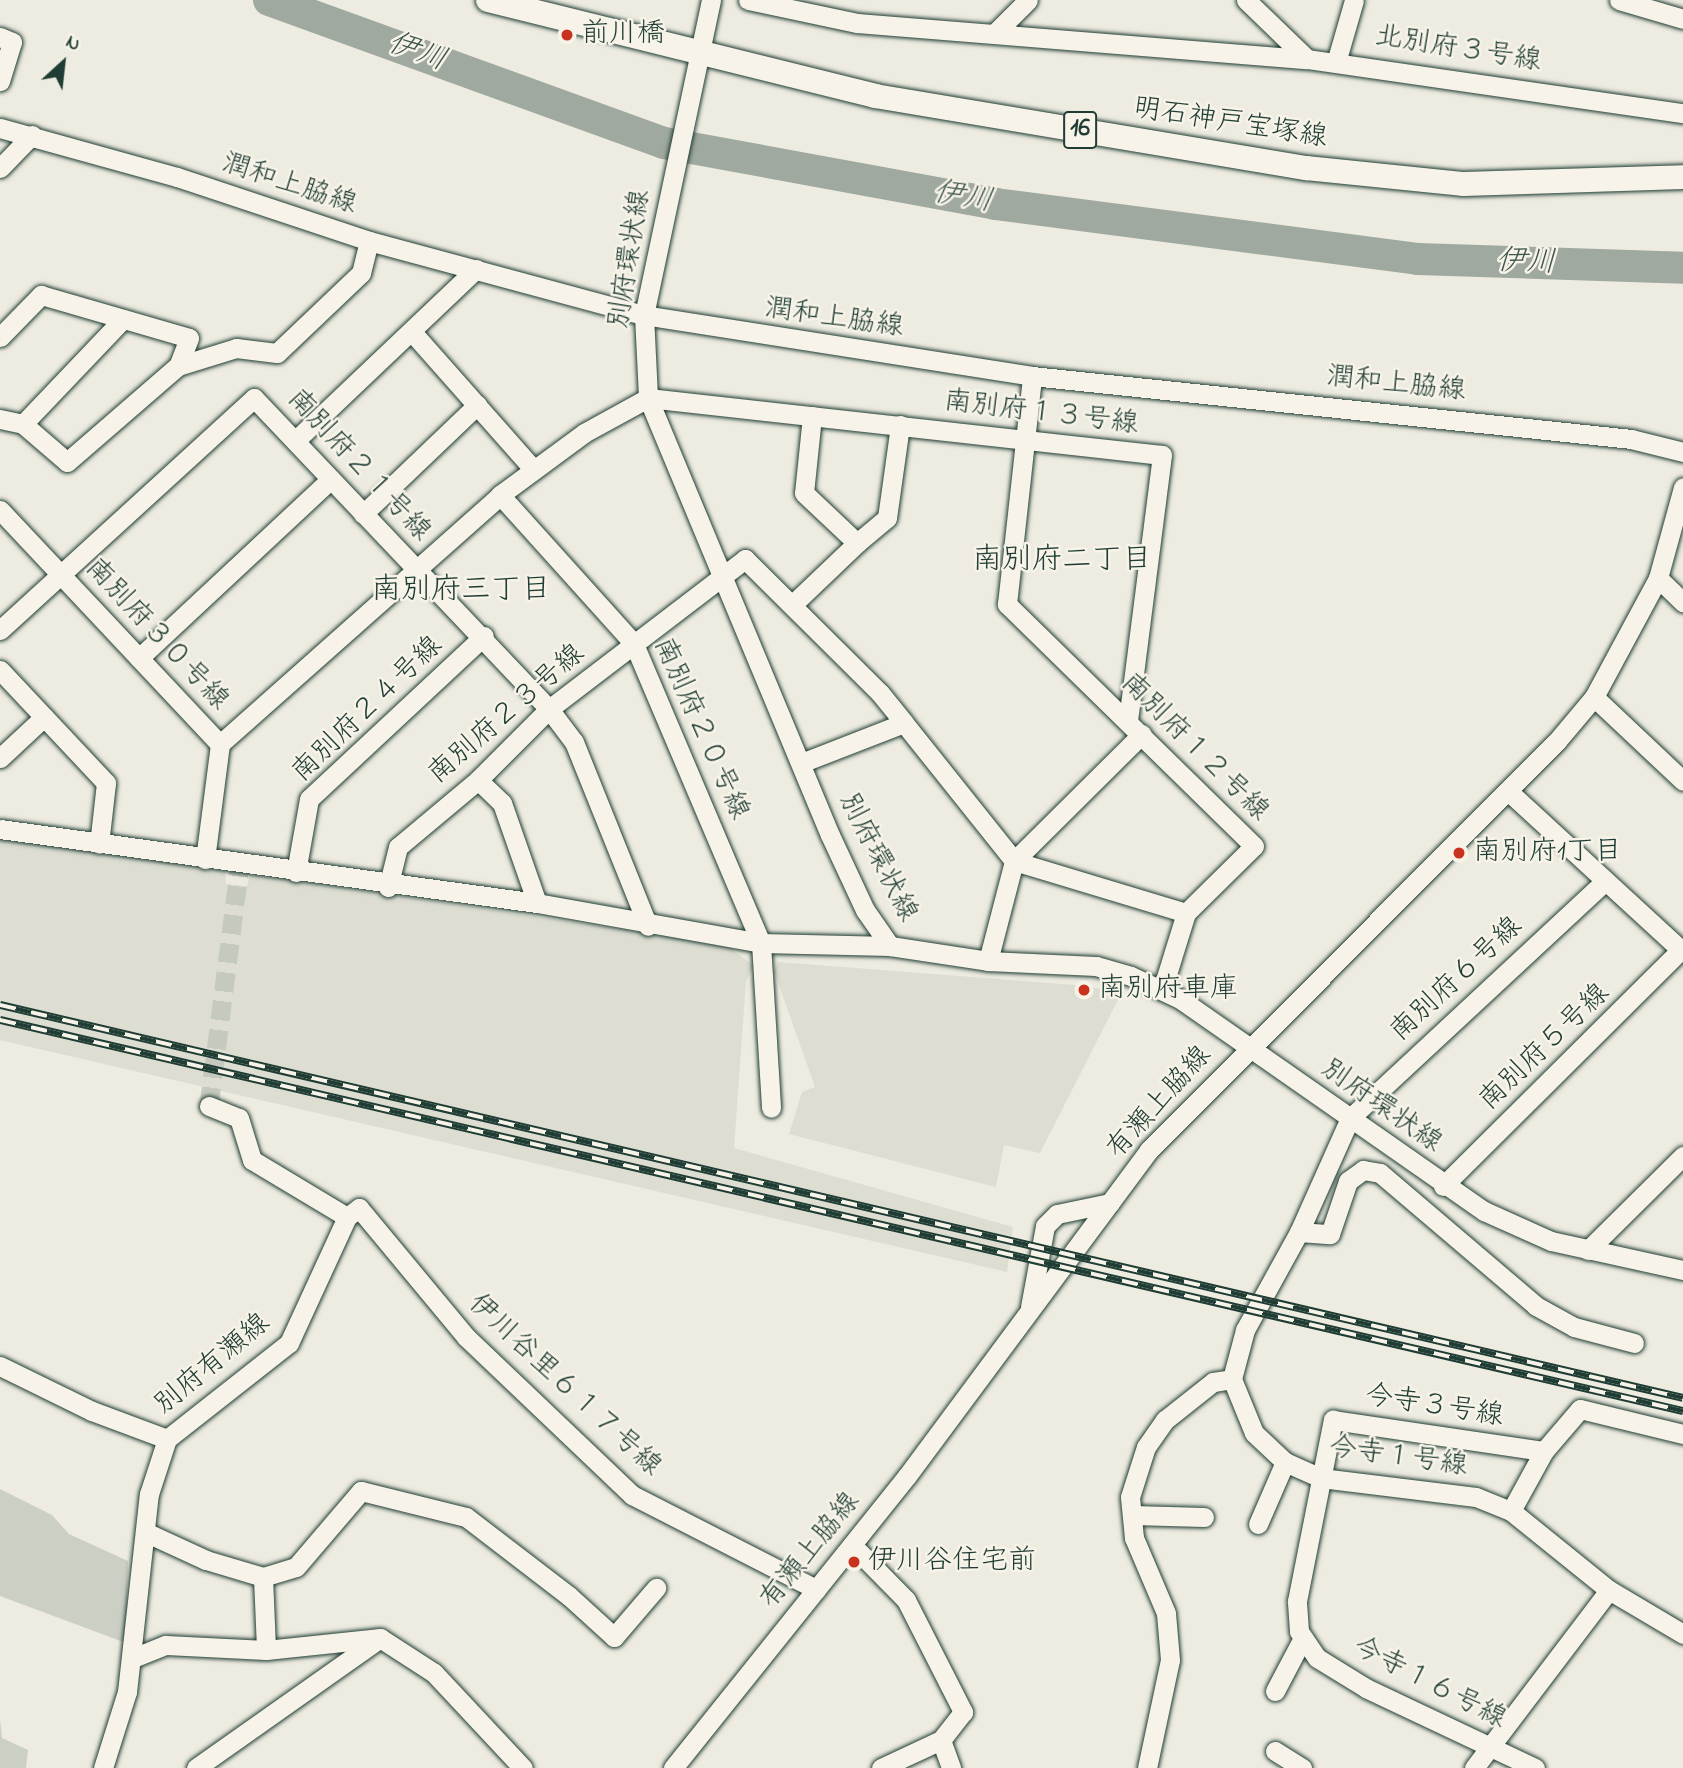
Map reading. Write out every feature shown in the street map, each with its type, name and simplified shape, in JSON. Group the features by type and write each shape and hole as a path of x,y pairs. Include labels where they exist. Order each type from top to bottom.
{"main road":[{"name":"明石神戸宝塚線","path":"488,0 699,62 875,96 1306,168 1464,184 1683,177"}],"street":[{"name":"別府環状線","path":"711,0 644,315 648,398 723,581 865,910 890,946 988,961 1096,966 1162,990 1350,1118 1443,1186 1495,1216 1588,1250 1683,1270"},
{"name":"北別府３号線","path":"748,0 857,23 1337,60 1683,113"},
{"path":"996,32 1028,0"},
{"path":"1246,0 1307,59"},
{"path":"1337,60 1354,0"},
{"path":"1619,0 1683,19"},
{"path":"0,37 12,42 0,81"},
{"name":"潤和上脇線","path":"0,128 32,135 369,241 644,315 1032,376 1631,439 1683,452"},
{"path":"0,168 32,135"},
{"path":"0,419 23,424 67,462 178,366 236,348 277,352 361,273 369,241"},
{"path":"297,439 476,269"},
{"path":"0,337 41,295 189,338 178,366"},
{"path":"23,424 123,319"},
{"path":"412,332 533,469"},
{"name":"南別府１２号線","path":"1032,376 1007,604 1254,846 1186,913"},
{"name":"南別府２１号線","path":"0,630 254,398 297,439 363,514 484,636 549,709 574,742 649,926"},
{"path":"220,744 500,495 533,469 648,398"},
{"name":"南別府１３号線","path":"648,398 1162,456 1135,728"},
{"path":"363,514 477,405"},
{"path":"812,416 804,493 857,543"},
{"path":"900,425 887,518 792,605 904,723 1014,861 1186,913 1162,990"},
{"path":"139,658 331,479"},
{"name":"有瀬上脇線","path":"673,1768 852,1545 1149,1150 1248,1048 1508,791 1594,697 1658,578 1683,487"},
{"name":"南別府２０号線","path":"500,495 634,644 761,943 771,1108"},
{"name":"南別府３０号線","path":"0,510 220,744 205,859"},
{"name":"南別府２３号線","path":"388,887 398,847 478,780 549,709 723,581 745,559 792,605"},
{"path":"1658,578 1683,602"},
{"name":"南別府２４号線","path":"296,872 309,799 484,636"},
{"path":"0,670 106,783 99,844"},
{"path":"1594,697 1683,781"},
{"path":"0,758 44,717"},
{"path":"802,763 904,723"},
{"path":"988,961 1014,861 1135,728"},
{"path":"478,780 502,803 537,903"},
{"path":"1508,791 1603,883 1683,951"},
{"path":"0,829 388,887 537,903 649,926 761,943 890,946"},
{"name":"南別府６号線","path":"1350,1118 1603,883"},
{"name":"南別府５号線","path":"1443,1186 1683,951"},
{"path":"209,1106 239,1118 252,1160 347,1217"},
{"path":"1147,1768 1170,1660 1166,1613 1134,1538 1130,1497 1146,1447 1165,1420 1213,1382 1232,1379 1245,1330 1299,1232 1350,1118"},
{"path":"1588,1250 1683,1156"},
{"path":"1299,1232 1330,1234 1348,1181 1363,1170 1380,1173 1536,1306 1574,1327 1634,1343"},
{"path":"1029,1312 1045,1226 1057,1214 1110,1203"},
{"name":"伊川谷里６１７号線","path":"347,1217 359,1208 466,1338 632,1495 816,1589"},
{"name":"別府有瀬線","path":"105,1767 120,1724 132,1658 149,1494 167,1439 289,1343 347,1217"},
{"path":"0,1366 92,1411 167,1439"},
{"name":"今寺１号線","path":"1232,1379 1254,1433 1285,1462 1321,1478 1476,1497 1511,1511 1609,1590 1683,1634"},
{"path":"1511,1511 1544,1451 1580,1409 1683,1434"},
{"name":"今寺３号線","path":"1321,1478 1333,1420 1544,1451"},
{"path":"1258,1524 1285,1462"},
{"path":"1275,1691 1303,1638 1297,1601 1321,1478"},
{"path":"145,1532 206,1560 263,1577 296,1567 361,1491 466,1517 569,1596 614,1637 656,1588"},
{"path":"1132,1515 1204,1517"},
{"path":"852,1545 906,1600 963,1712 941,1740 881,1768"},
{"path":"263,1577 266,1650"},
{"path":"1474,1768 1609,1590"},
{"path":"132,1658 166,1645 266,1650 380,1638 434,1673 523,1768"},
{"path":"196,1768 380,1638"},
{"name":"今寺１６号線","path":"1303,1638 1317,1658 1366,1688 1535,1768"},
{"path":"941,1740 951,1768"},
{"path":"1275,1751 1302,1768"}],"shaded area":[{"path":"0,837 225,871 226,884 247,886 250,874 726,945 754,966 746,981 734,1148 1013,1227 1007,1272 0,1040"},
{"path":"778,962 1075,985 1122,992 1040,1153 1004,1145 996,1187 789,1134 802,1092 815,1087 774,971"},
{"path":"0,1489 52,1515 69,1534 128,1561 126,1643 0,1596"},
{"path":"0,1720 2,1738 28,1750 26,1768 0,1768"}],"waterway":[{"name":"伊川","path":"269,0 664,143 995,204 1418,259 1683,268"}],"tunnel":[{"path":"209,1106 240,864"}],"railway":[{"path":"0,1005 1683,1398"},
{"path":"0,1020 1683,1411"}],"place":[{"name":"前川橋","path":"567,35"},
{"name":"南別府1丁目","path":"1459,853"},
{"name":"南別府車庫","path":"1084,990"},
{"name":"伊川谷住宅前","path":"854,1562"}],"district":[{"name":"南別府二丁目","path":"1062,561"},
{"name":"南別府三丁目","path":"461,591"}]}
